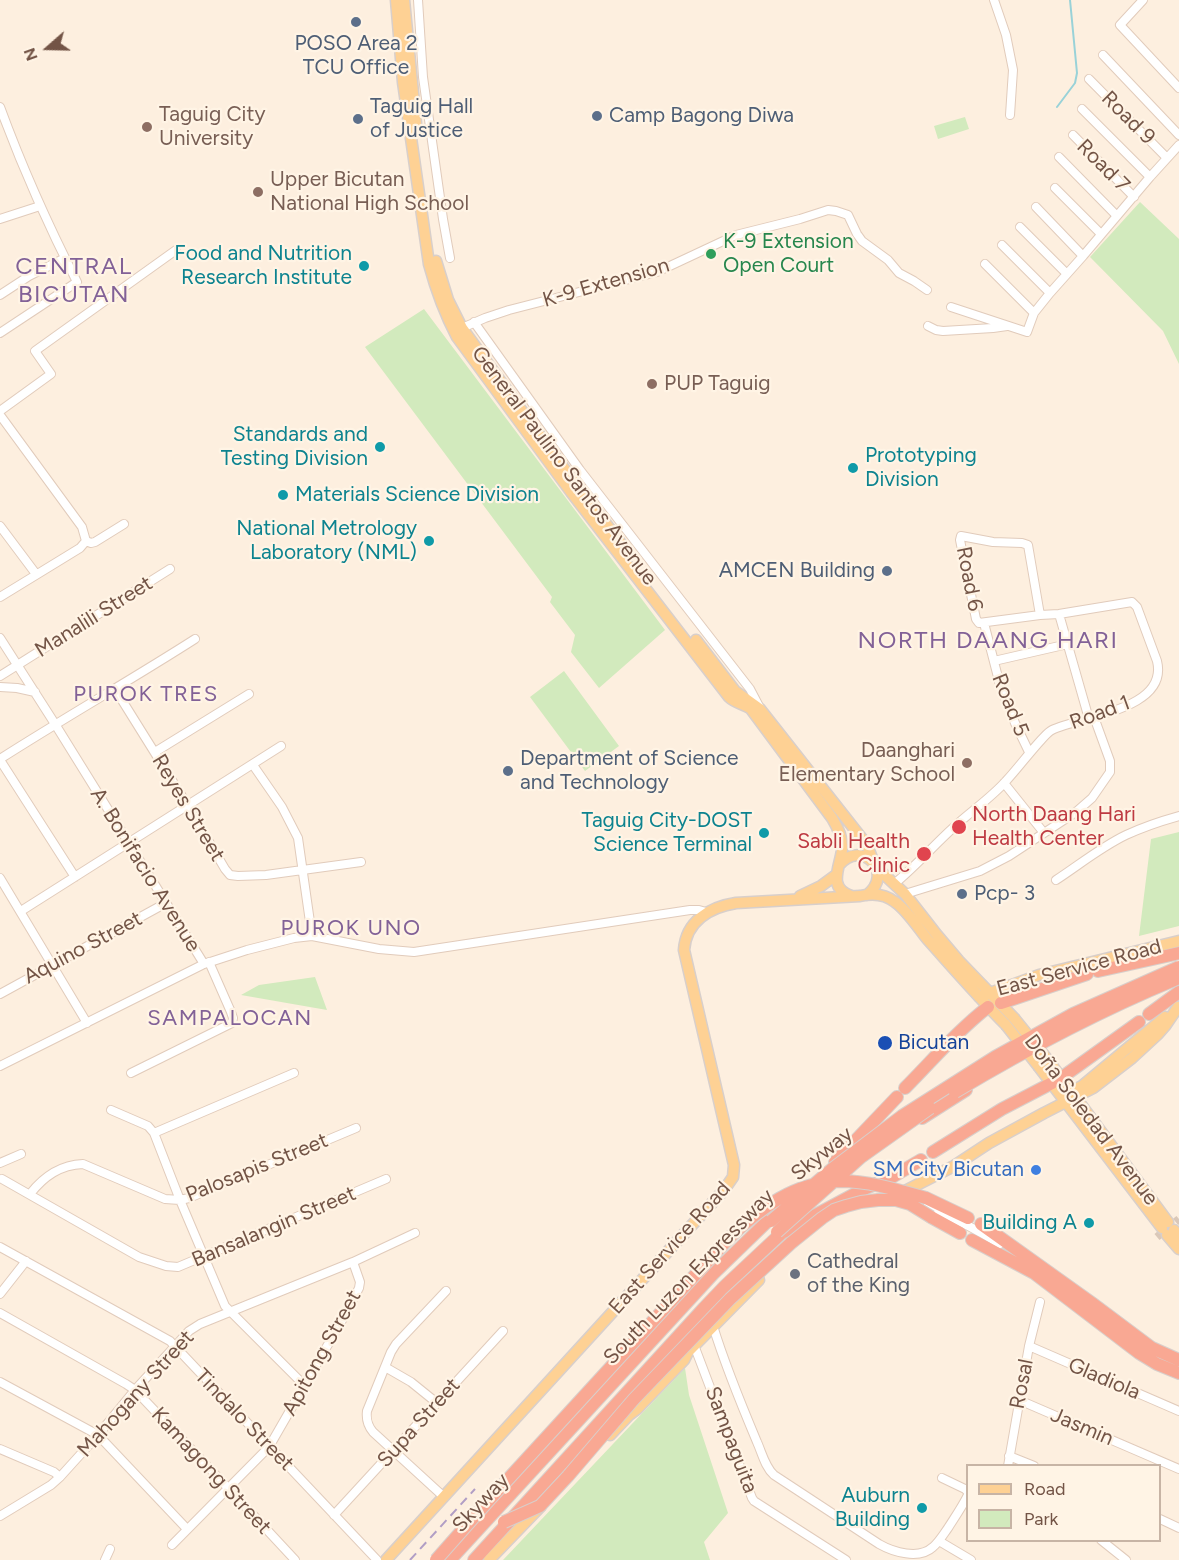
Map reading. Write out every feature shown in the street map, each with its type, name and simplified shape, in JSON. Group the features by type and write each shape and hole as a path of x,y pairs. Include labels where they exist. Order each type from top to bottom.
{"highway":[{"path":"1001,1003 1092,972 1179,953"},
{"name":"South Luzon Expressway","path":"450,1560 713,1274 768,1220 854,1146 900,1112 991,1053 1071,1010 1179,962"},
{"name":"Skyway","path":"455,1560 715,1276 771,1221 832,1169 902,1116 995,1057 1073,1014 1179,967"},
{"name":"Skyway","path":"469,1560 723,1283 861,1157 908,1123 1000,1065 1077,1023 1179,978"},
{"name":"South Luzon Expressway","path":"474,1560 725,1286 863,1160 910,1126 1002,1068 1080,1027 1179,983"},
{"path":"933,1152 1002,1109 1056,1080 1179,992"},
{"path":"835,1162 956,1035 988,1007"},
{"path":"780,1234 921,1160"},
{"path":"436,1560 729,1238 749,1218 771,1203 809,1186 841,1181 884,1187 926,1198 968,1218"},
{"path":"504,1522 540,1506 634,1399 730,1299 791,1243 834,1210 861,1202 896,1200 910,1204 960,1233"},
{"path":"981,1224 1152,1348 1179,1363"},
{"path":"972,1240 1034,1273 1139,1353 1157,1364 1179,1372"}],"main road":[{"name":"General Paulino Santos Avenue","path":"396,0 403,82 429,264 448,320 457,337 571,492 729,697 751,709 832,818 841,838 842,849 837,870"},
{"name":"General Paulino Santos Avenue","path":"404,0 414,110 434,254 448,300 462,328 592,505 735,691 760,709 867,845 874,865 904,894 959,961 1001,1003 1010,1022"},
{"path":"789,900 815,890 828,882 843,860 856,855 864,856 878,871 876,885 867,895"},
{"path":"837,870 837,883 846,894 854,897"},
{"path":"706,912 728,904 867,895 887,897 896,902 988,1007 1010,1022"},
{"name":"East Service Road","path":"386,1560 724,1190 733,1177 734,1165 684,950 688,934 706,912"},
{"name":"East Service Road","path":"979,997 1050,972 1179,941"},
{"path":"988,1007 1001,1003"},
{"path":"990,1143 1012,1125 1069,1096 1093,1088 1132,1058 1165,1026 1178,1006"},
{"name":"Doña Soledad Avenue","path":"1010,1022 1134,1178 1170,1230 1179,1249"},
{"path":"489,1560 684,1360 691,1348 761,1277 820,1224 848,1208 896,1195 954,1166 1069,1096"},
{"name":"Doña Soledad Avenue","path":"1069,1096 1087,1128 1170,1230"},
{"path":"1044,1113 1064,1114 1087,1128"}],"street":[{"path":"418,0 423,77 450,258"},
{"path":"994,0 1013,70 1010,115"},
{"path":"1143,0 1120,25 1179,87"},
{"path":"1103,55 1179,135"},
{"name":"Road 9","path":"1089,79 1167,158"},
{"path":"0,107 40,207 77,282 0,333"},
{"path":"1082,109 1150,177"},
{"path":"0,139 10,135"},
{"name":"Road 7","path":"1073,135 1134,197"},
{"path":"951,307 1027,332 1034,313 1050,293 1179,145"},
{"path":"1059,157 1117,216"},
{"path":"1055,188 1101,234"},
{"path":"0,219 40,207"},
{"path":"1036,207 1083,256"},
{"name":"K-9 Extension","path":"462,328 508,310 657,272 736,235 830,210 846,214 862,241 888,260 899,273 927,290"},
{"path":"1020,227 1067,274"},
{"path":"1002,245 1050,293"},
{"path":"86,541 81,527 0,413 51,374 35,351 176,250"},
{"path":"0,296 29,276 65,258"},
{"path":"985,264 1034,313"},
{"path":"474,322 580,470 750,689 760,709"},
{"path":"928,326 943,331 1009,325"},
{"path":"516,403 526,395"},
{"path":"86,541 91,543 98,541 124,524"},
{"path":"0,526 36,574"},
{"name":"Road 6","path":"981,623 976,619 961,536 1028,545 1040,615"},
{"path":"0,597 80,548 86,541"},
{"name":"Manalili Street","path":"17,664 170,569"},
{"name":"Road 1","path":"894,884 953,827 1004,783 1029,752 1050,731 1134,702 1148,693 1157,679 1156,661 1137,607 1132,602 1059,614 981,623"},
{"path":"904,894 980,871 1009,856 1076,812 1092,798 1110,772 1110,761 1092,718 1059,614"},
{"name":"Road 5","path":"981,623 1006,703 1029,752"},
{"name":"A. Bonifacio Avenue","path":"0,638 166,903 207,963 283,940 302,937 312,936 379,949 414,952 690,910 706,912"},
{"path":"75,877 0,760 195,639"},
{"path":"993,661 1068,644"},
{"path":"0,676 17,664"},
{"path":"0,687 34,692"},
{"name":"Reyes Street","path":"116,689 230,875 256,876 361,862"},
{"path":"155,752 249,694"},
{"path":"21,911 281,746"},
{"path":"253,765 295,830 300,846 312,936"},
{"path":"1004,783 1044,833"},
{"path":"1056,880 1128,834 1179,816"},
{"path":"0,878 87,1023"},
{"name":"Aquino Street","path":"0,994 166,903"},
{"path":"0,1066 207,963 231,1012 232,1023 130,1073"},
{"path":"154,1133 294,1073"},
{"path":"111,1110 148,1126 154,1133 225,1305 305,1386"},
{"name":"Palosapis Street","path":"30,1194 40,1181 49,1175 73,1164 83,1164 165,1199 180,1200 356,1128"},
{"path":"0,1163 21,1154"},
{"name":"Bansalangin Street","path":"2,1179 139,1257 166,1266 178,1267 386,1179"},
{"path":"896,1195 941,1216 1047,1275 1152,1358 1179,1372"},
{"name":"Mahogany Street","path":"0,1516 60,1478 189,1331 200,1324 352,1262 415,1233"},
{"name":"Tindalo Street","path":"0,1247 170,1341 377,1560"},
{"path":"0,1294 26,1261"},
{"name":"Apitong Street","path":"172,1545 269,1447 359,1288 360,1282 352,1262"},
{"path":"444,1497 373,1432 366,1419 367,1411 391,1352 446,1291"},
{"name":"Rosal","path":"1008,1464 1018,1400 1040,1302"},
{"name":"Kamagong Street","path":"0,1313 135,1390 295,1560"},
{"path":"713,1326 728,1370 770,1472 879,1544 902,1553 921,1553 932,1549 959,1512 966,1498"},
{"name":"Supa Street","path":"334,1515 503,1331"},
{"path":"1127,1338 1179,1363"},
{"name":"Gladiola","path":"1029,1346 1179,1411"},
{"name":"Sampaguita","path":"691,1348 754,1502 846,1560"},
{"path":"385,1366 411,1382 437,1403"},
{"path":"0,1382 98,1435 187,1529"},
{"name":"Jasmin","path":"1018,1400 1179,1469"},
{"path":"0,1449 54,1472 60,1478"},
{"path":"1009,1456 1029,1464"},
{"path":"942,1478 966,1491"},
{"path":"1161,1519 1179,1528"},
{"path":"939,1541 971,1560"},
{"path":"1104,1542 1126,1560"},
{"path":"105,1560 110,1549"}],"green space":[{"path":"965,117 969,129 938,139 934,126"},
{"path":"1140,202 1179,239 1179,364 1163,331 1090,257"},
{"path":"424,309 665,630 599,688 571,652 575,635 550,602 552,597 365,347"},
{"path":"564,671 619,746 585,771 530,697"},
{"path":"1179,832 1179,926 1139,936 1151,839"},
{"path":"315,977 327,1010 241,995 259,985"},
{"path":"685,1368 689,1395 728,1513 704,1542 710,1560 503,1560"}],"waterway":[{"path":"1057,107 1075,83 1077,73 1070,0"}],"tunnel":[{"path":"1157,1237 1179,1219"}],"railway":[{"path":"410,1560 475,1489"}],"place":[{"name":"POSO Area 2 TCU Office","path":"356,22"},
{"name":"Camp Bagong Diwa","path":"597,116"},
{"name":"Taguig Hall of Justice","path":"358,119"},
{"name":"Taguig City University","path":"147,127"},
{"name":"Upper Bicutan National High School","path":"258,192"},
{"name":"K-9 Extension Open Court","path":"711,254"},
{"name":"Food and Nutrition Research Institute","path":"364,266"},
{"name":"PUP Taguig","path":"652,384"},
{"name":"Standards and Testing Division","path":"380,447"},
{"name":"Prototyping Division","path":"853,468"},
{"name":"Materials Science Division","path":"283,495"},
{"name":"National Metrology Laboratory (NML)","path":"429,541"},
{"name":"AMCEN Building","path":"887,571"},
{"name":"Daanghari Elementary School","path":"967,763"},
{"name":"Department of Science and Technology","path":"508,771"},
{"name":"North Daang Hari Health Center","path":"959,827"},
{"name":"Taguig City-DOST Science Terminal","path":"764,833"},
{"name":"Sabli Health Clinic","path":"924,854"},
{"name":"Pcp- 3","path":"962,894"},
{"name":"Bicutan","path":"885,1043"},
{"name":"SM City Bicutan","path":"1036,1170"},
{"name":"Building A","path":"1089,1223"},
{"name":"Cathedral of the King","path":"795,1274"},
{"name":"Auburn Building","path":"922,1508"}],"district":[{"name":"CENTRAL BICUTAN","path":"74,281"},
{"name":"NORTH DAANG HARI","path":"988,641"},
{"name":"PUROK TRES","path":"146,695"},
{"name":"PUROK UNO","path":"351,929"},
{"name":"SAMPALOCAN","path":"230,1019"}]}
